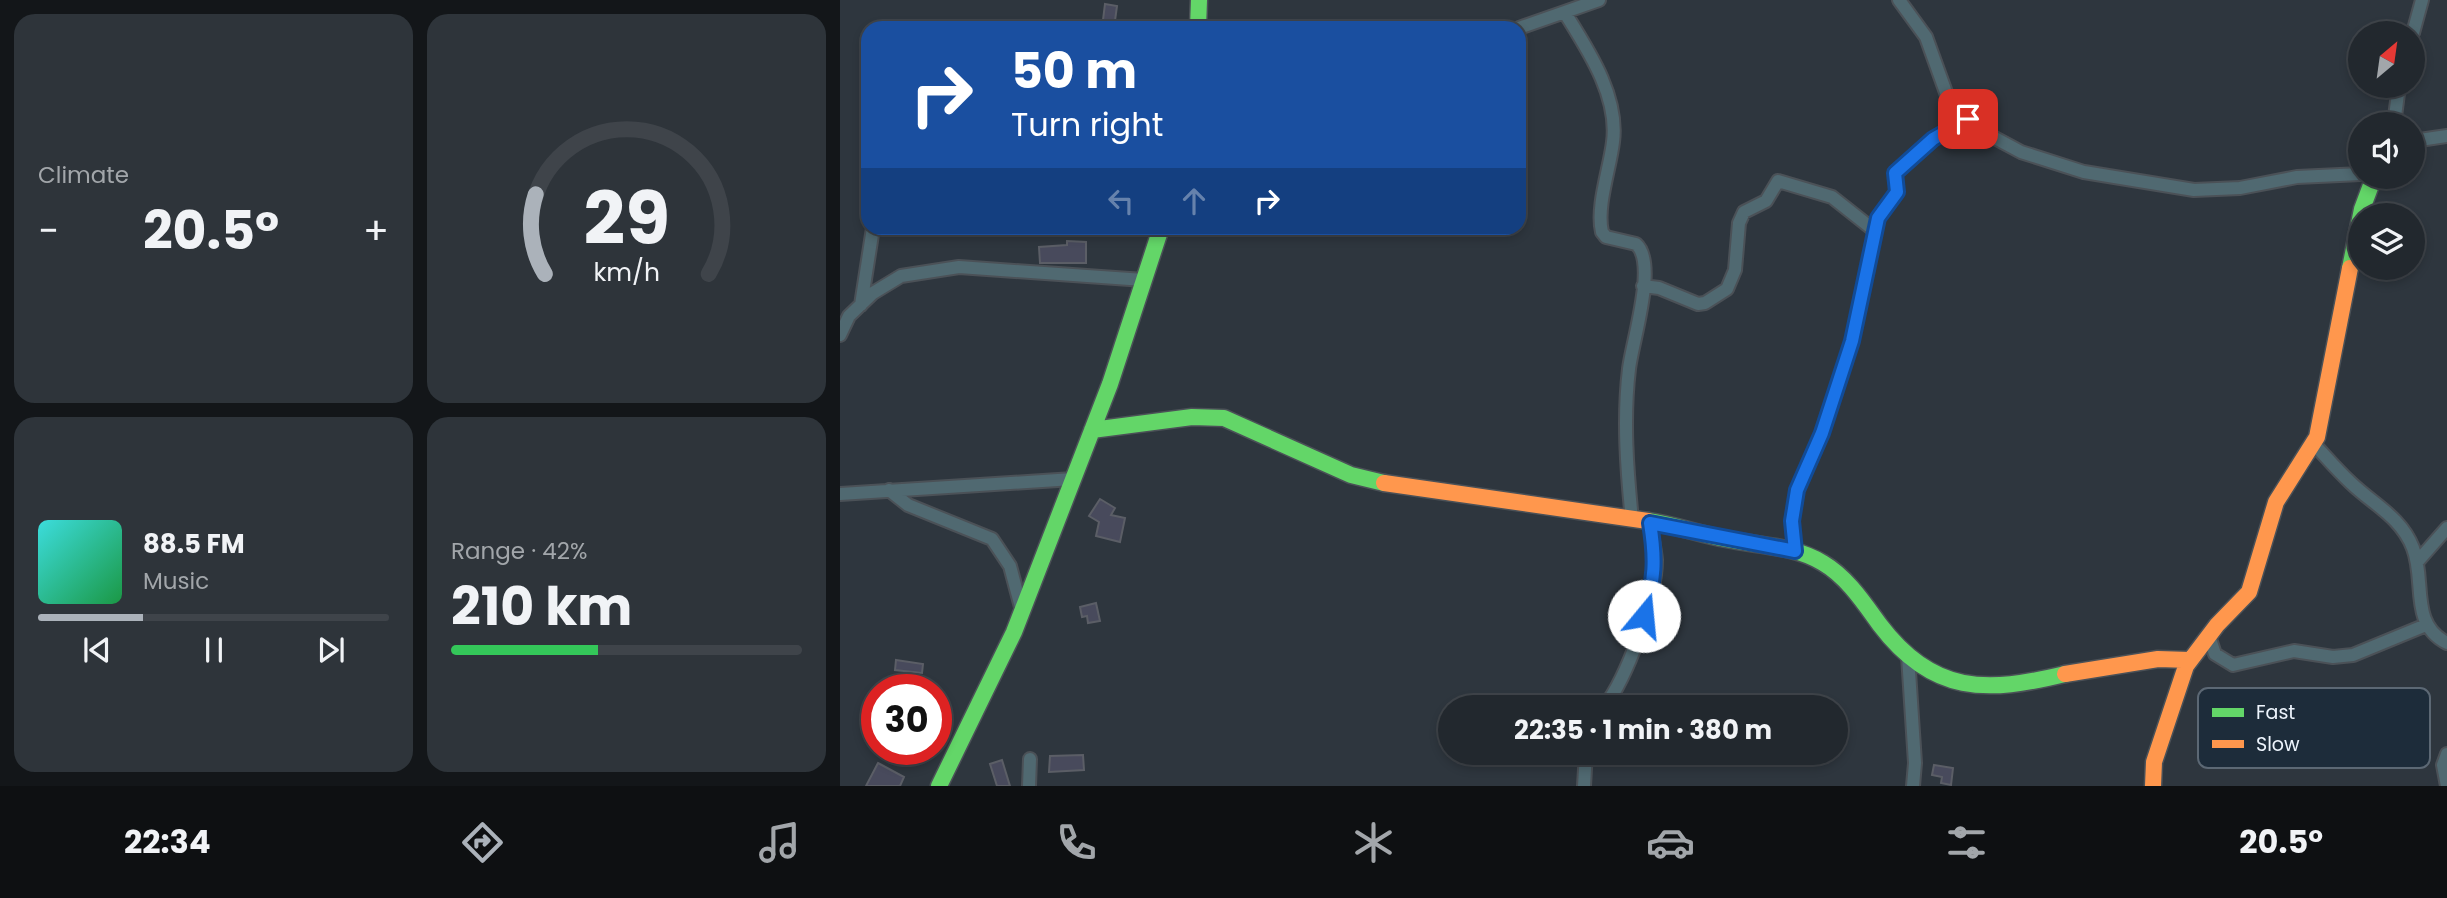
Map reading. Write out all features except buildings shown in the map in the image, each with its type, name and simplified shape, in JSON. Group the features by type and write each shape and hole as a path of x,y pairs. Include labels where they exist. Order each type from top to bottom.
{"street":[{"path":"1198,21 1199,0"},
{"path":"1526,26 1599,0"},
{"path":"1899,0 1926,37 1948,98 1980,130 2021,152 2084,172 2194,191 2240,188 2297,177 2348,175"},
{"path":"2416,21 2422,0"},
{"path":"1564,13 1600,76 1613,118 1613,142 1607,166 1602,232 1606,237 1628,241 1641,248 1644,302 1629,369 1628,481 1632,520"},
{"path":"1795,551 1792,521 1797,490 1822,433 1852,341 1881,211 1897,192 1895,179 1899,167 1933,139 1968,119"},
{"path":"2425,139 2447,136"},
{"path":"1643,286 1659,288 1698,304 1705,303 1727,289 1735,270 1739,223 1744,212 1766,201 1778,181 1832,197 1875,231"},
{"path":"2153,786 2154,762 2177,686 2190,660 2249,592 2276,502 2314,444 2322,417 2362,209 2370,189"},
{"path":"861,305 872,235"},
{"path":"939,786 1022,611 1092,430 1159,235"},
{"path":"840,334 844,314 901,276 959,267 1144,280"},
{"path":"1092,430 1192,417 1224,418 1351,475 1397,486 1632,520 1795,551 1828,566 1908,656 1942,678 1998,688 2056,678 2104,665 2126,665 2171,656 2190,660"},
{"path":"2314,444 2350,482 2401,524 2418,561 2426,625 2446,646"},
{"path":"840,494 1073,479"},
{"path":"889,490 908,505 992,539 1010,566 1022,611"},
{"path":"1611,695 1625,672 1654,584 1656,559 1650,523"},
{"path":"2418,561 2447,528"},
{"path":"2209,636 2220,660 2233,665 2294,651 2333,657 2353,655 2426,625"},
{"path":"1908,656 1915,763 1913,786"},
{"path":"2447,754 2443,765 2447,786"},
{"path":"1029,786 1030,760"},
{"path":"1584,786 1585,765"}],"traffic: fast":[{"path":"1198,21 1199,0"},
{"path":"2364,203 2370,189"},
{"path":"939,786 1014,632 1110,384 1159,235"},
{"path":"1092,430 1192,417 1224,418 1351,475 1384,483"},
{"path":"1648,521 1726,539 1788,549 1812,557 1832,569 1847,583 1900,648 1920,665 1941,676 1963,683 1986,685 2011,684 2065,674"}],"traffic: slow":[{"path":"2153,786 2154,762 2186,666 2217,625 2249,592 2276,502 2317,437 2348,278"},
{"path":"1384,483 1648,521"},
{"path":"2065,674 2158,659 2190,660"}],"route":[{"path":"1644,616 1654,584 1656,559 1650,523 1674,525 1717,538 1744,540 1795,551 1792,521 1797,490 1822,433 1852,341 1878,218 1897,192 1895,173 1904,162 1933,139 1968,119"}]}
